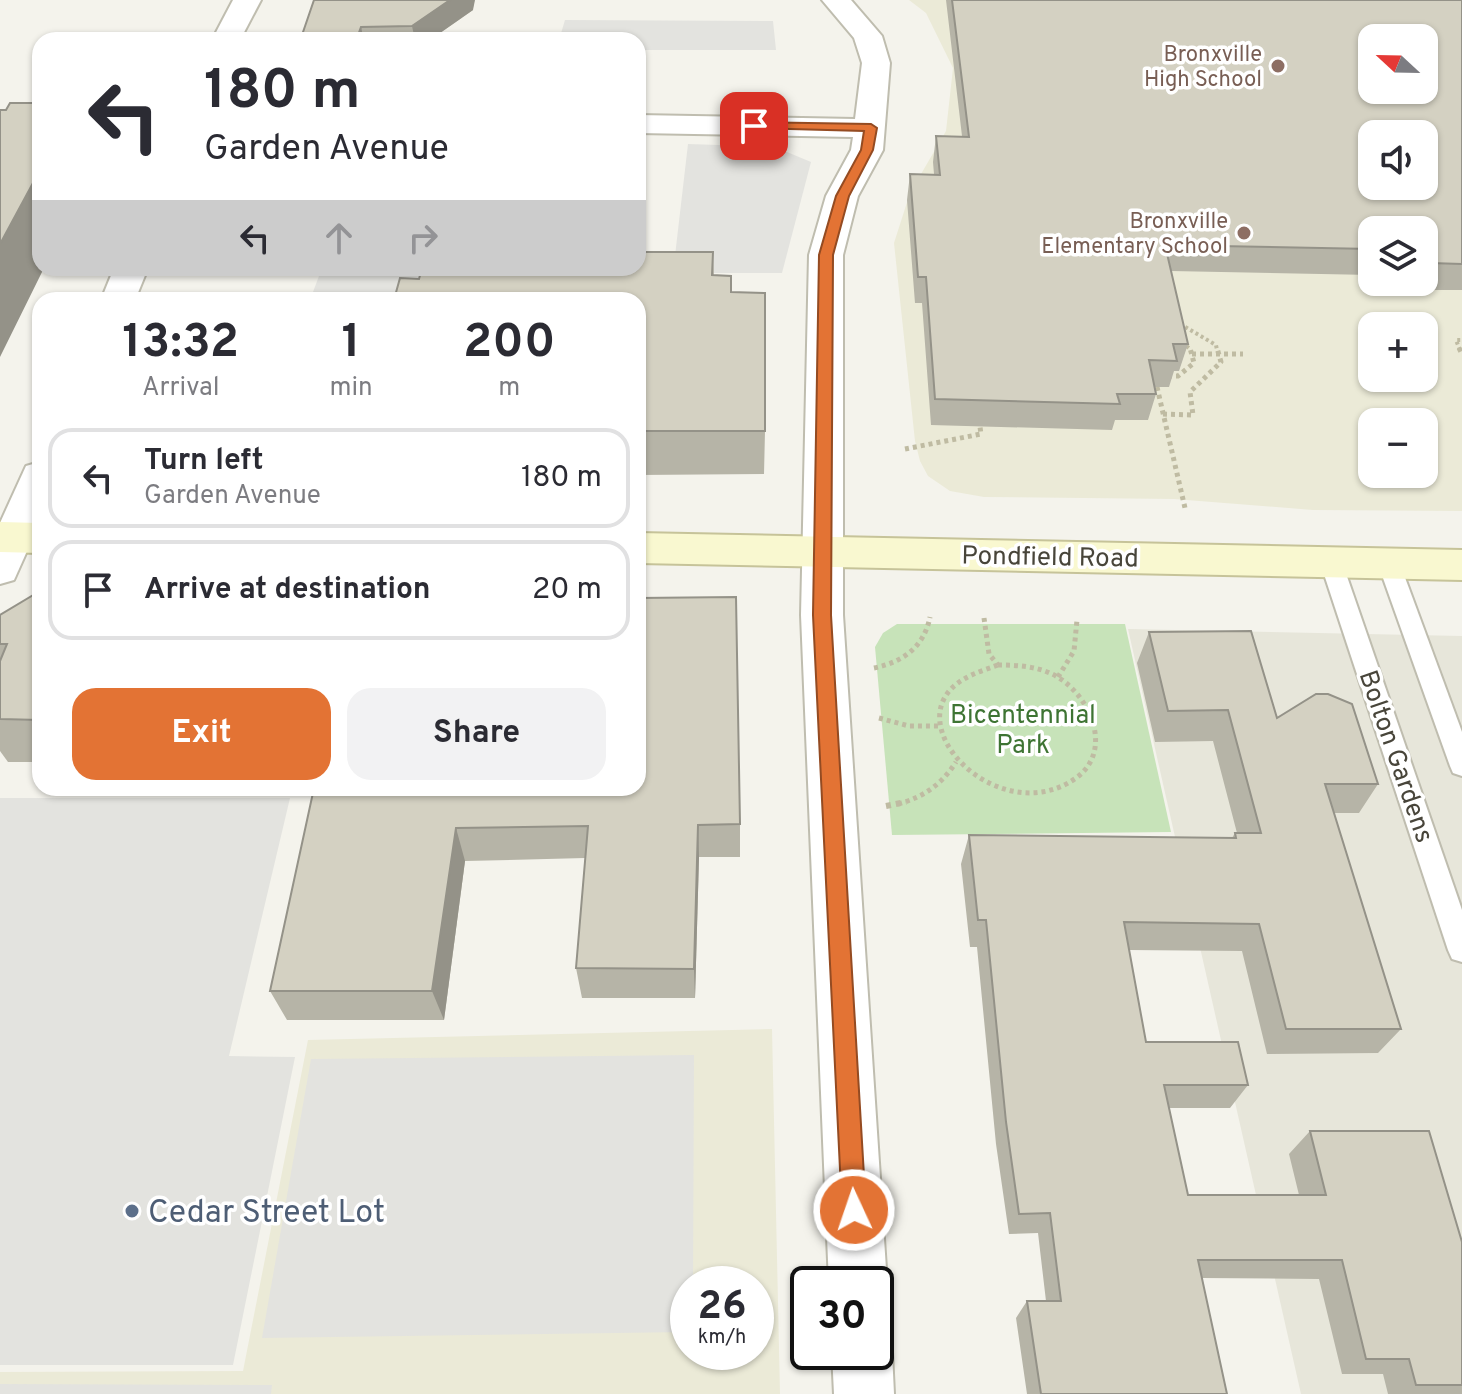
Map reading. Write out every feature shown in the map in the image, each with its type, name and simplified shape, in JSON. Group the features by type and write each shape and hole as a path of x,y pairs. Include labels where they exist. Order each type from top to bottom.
{"street":[{"path":"230,32 247,0"},
{"path":"836,0 862,28 876,63 867,150 842,196 826,255 822,615 857,1266"},
{"path":"646,124 871,128"},
{"path":"14,545 32,497"},
{"name":"Pondfield Road","path":"646,548 1462,565"},
{"path":"863,1370 864,1394"}],"lane":[{"name":"Bolton Gardens","path":"1331,562 1462,950"},
{"path":"1389,564 1462,766"}],"path":[{"path":"1163,414 1193,415 1190,392 1221,362 1216,345 1173,320"},
{"path":"1166,375 1178,376 1194,363 1190,346 1171,336"},
{"path":"1462,340 1456,340 1462,354"},
{"path":"1192,354 1243,354"},
{"path":"1157,387 1185,508"},
{"path":"905,449 981,434 979,417"},
{"path":"870,669 887,666 911,654 929,632 930,617"},
{"path":"984,618 989,654 998,665"},
{"path":"1058,677 1071,663 1077,620"},
{"path":"998,665 1029,667 1058,677 1076,690 1089,706 1096,724 1097,743 1091,760 1079,775 1062,786 1040,792 1017,792 994,787 972,776 956,762 944,744 939,726 940,708 948,692 977,669 998,665"},
{"path":"874,717 909,726 939,726"},
{"path":"882,806 900,805 922,796 946,778 956,762"}],"shaded area":[{"path":"909,0 1462,0 1462,511 1313,510 1174,499 984,497 950,491 928,476 915,441 894,243 910,193 946,131 953,68 926,13"},
{"path":"565,20 773,21 776,50 646,50 646,32 561,32"},
{"path":"688,144 775,147 811,162 782,273 673,273"},
{"path":"319,276 437,276 433,292 313,292"},
{"path":"1128,629 1462,636 1462,1394 1301,1394"},
{"name":"Cedar Street Lot","path":"0,798 290,798 229,1056 295,1057 233,1365 0,1365"},
{"path":"772,1029 780,1394 0,1394 0,1372 243,1371 308,1040"},
{"path":"694,1055 693,1266 670,1266 670,1332 262,1338 311,1059"},
{"path":"0,1384 272,1385 271,1394 0,1394"}],"green space":[{"name":"Bicentennial Park","path":"897,624 1125,624 1171,832 892,835 875,647 883,633"}],"building":[{"path":"314,0 450,0 412,26 361,27 359,32 303,32"},
{"path":"952,0 1462,0 1462,264 1438,263 1438,216 1358,216 1358,249 1165,245 1188,344 1173,344 1177,361 1149,360 1156,394 1117,394 1120,404 935,399 926,277 918,277 910,174 940,175 936,136 969,137"},
{"path":"10,103 32,103 32,185 0,244 0,110 6,110"},
{"path":"646,252 713,252 712,275 731,276 731,292 765,293 765,431 646,431 646,292 396,292 400,278 419,279 420,276 646,276"},
{"path":"32,596 32,720 0,719 0,661 7,644 0,644 0,615"},
{"path":"736,597 740,824 698,825 694,969 576,968 588,826 456,828 432,991 270,991 312,796 646,796 646,598"},
{"path":"1251,631 1277,718 1316,694 1328,694 1352,704 1378,784 1325,784 1401,1029 1286,1029 1259,924 1124,922 1146,1042 1238,1042 1248,1085 1164,1085 1188,1195 1326,1195 1310,1131 1429,1131 1462,1242 1462,1385 1416,1385 1409,1359 1366,1359 1342,1260 1198,1260 1227,1394 1041,1394 1027,1301 1061,1301 1050,1213 1019,1214 1006,1122 986,920 978,920 969,835 1236,838 1235,833 1261,833 1228,710 1168,711 1149,632"}],"place":[{"name":"Bronxville High School","path":"1278,66"},
{"name":"Bronxville Elementary School","path":"1244,233"},
{"name":"Cedar Street Lot","path":"132,1211"}],"route":[{"path":"754,126 871,128 867,150 842,196 826,255 822,615 854,1210"}]}
